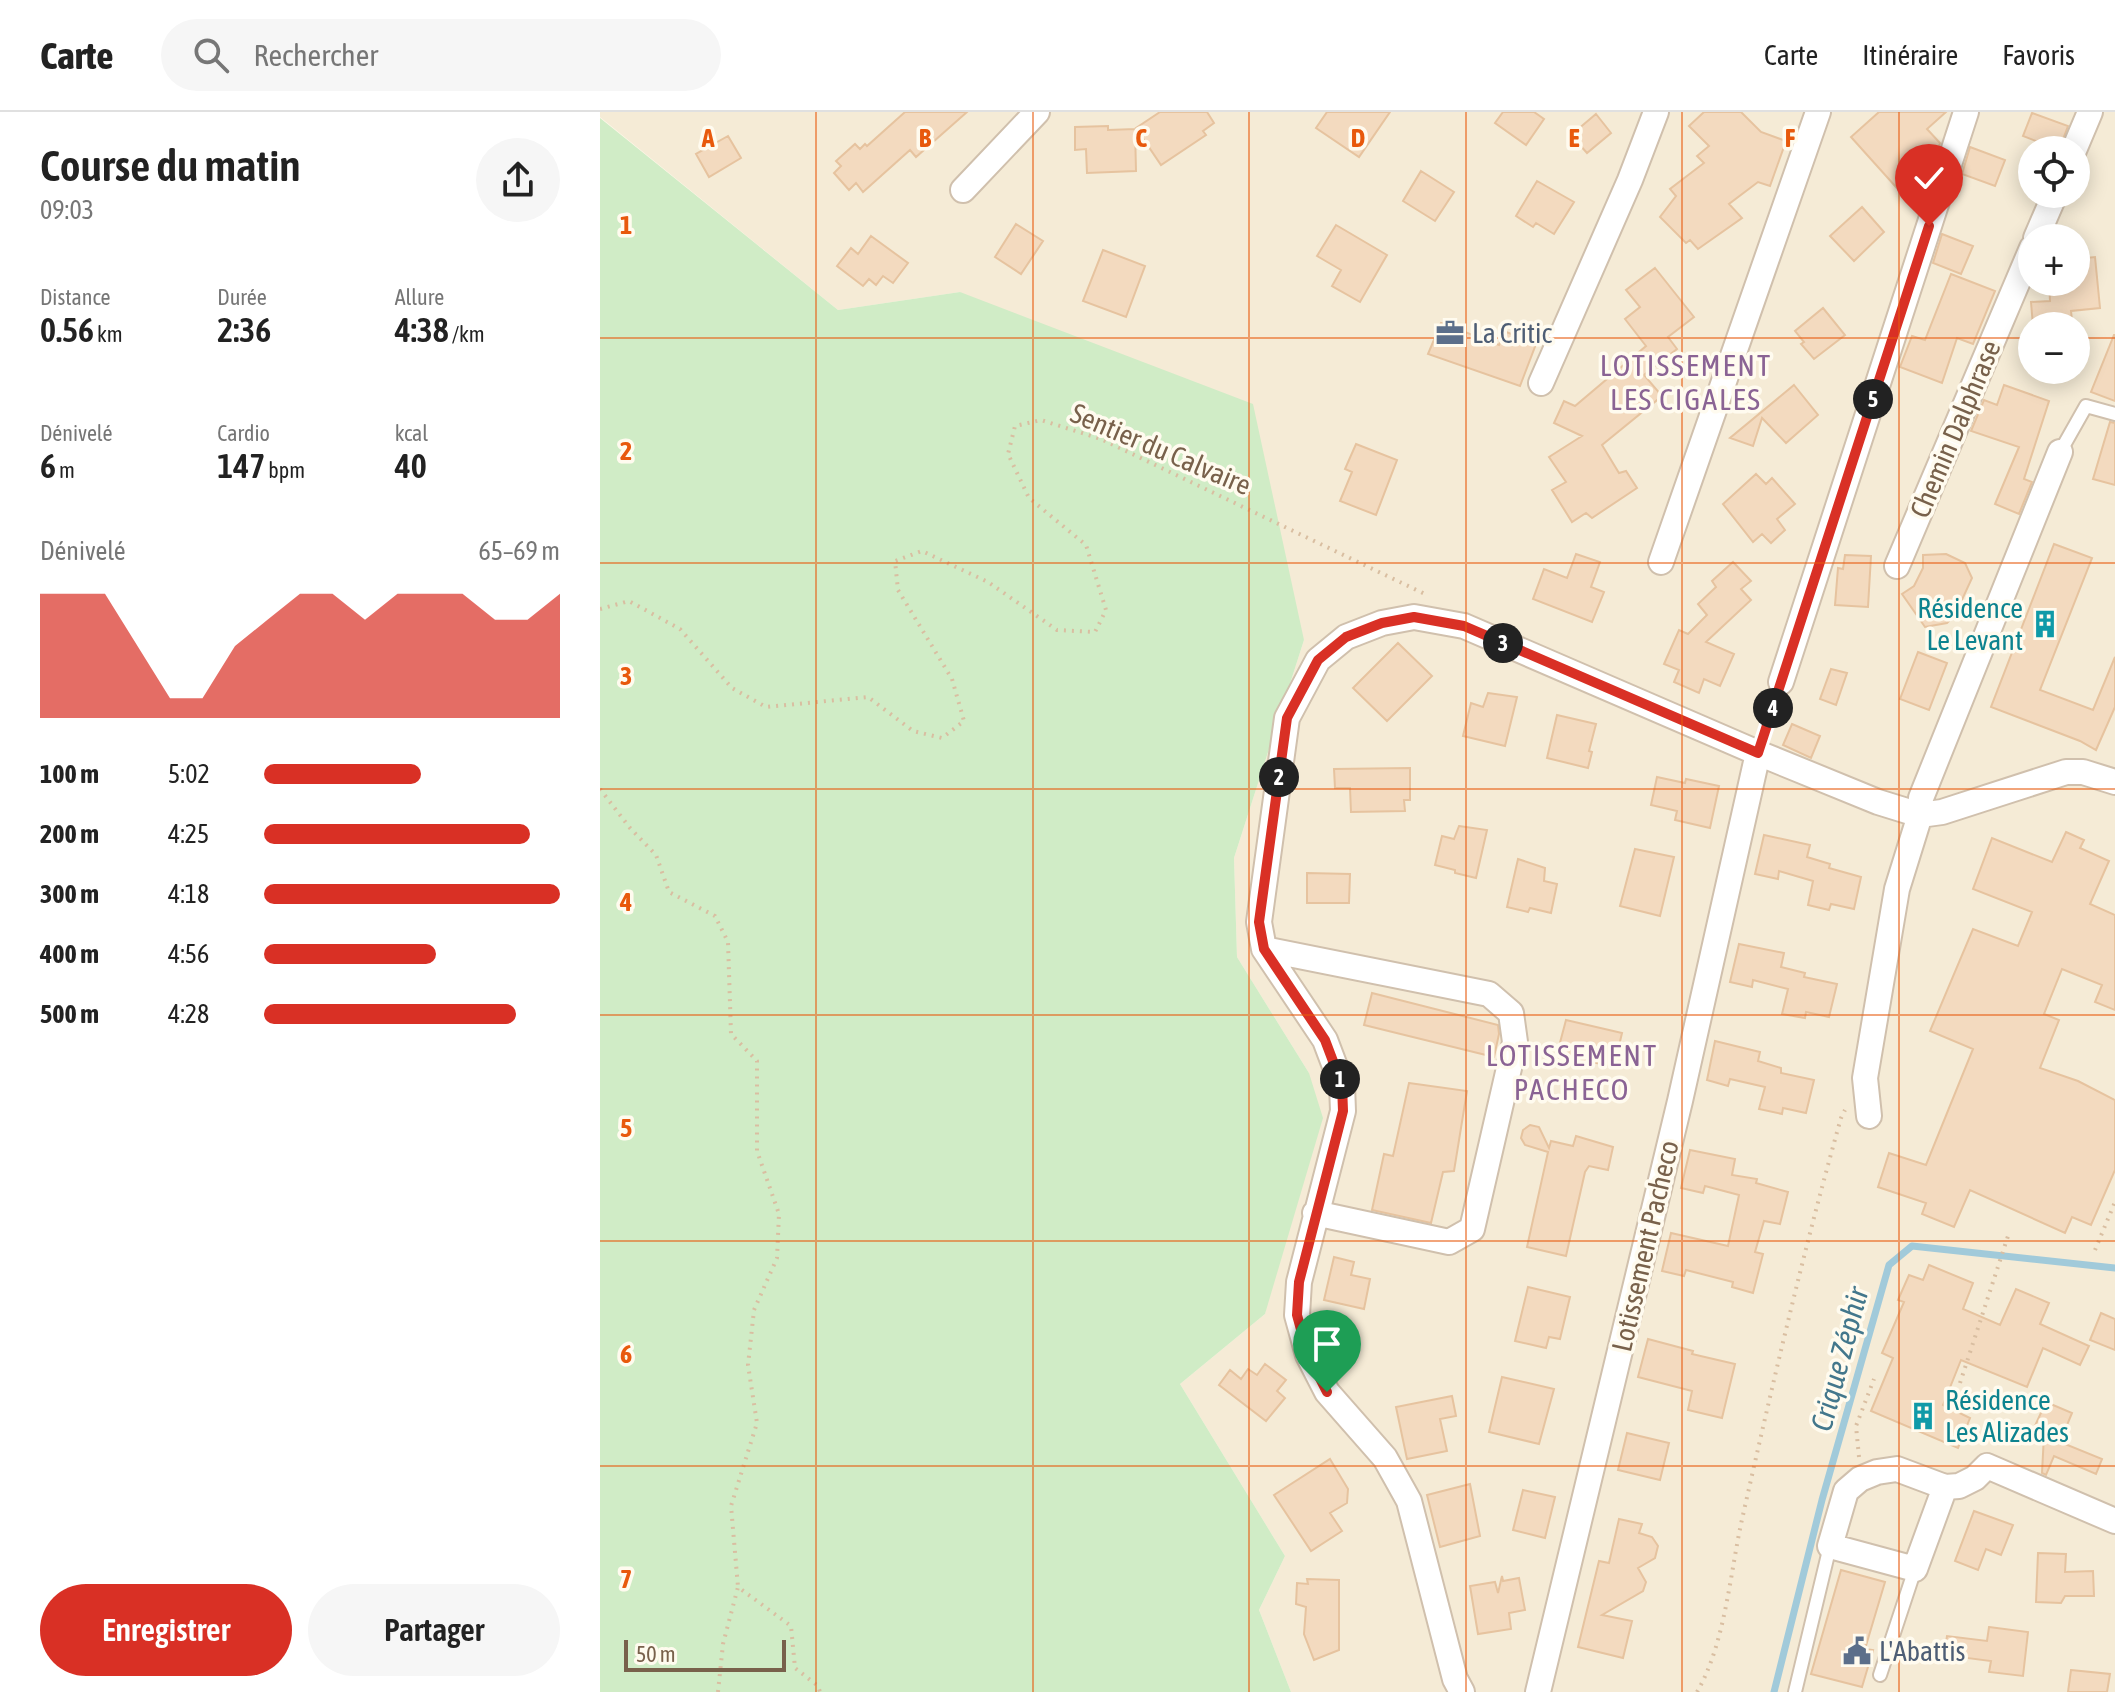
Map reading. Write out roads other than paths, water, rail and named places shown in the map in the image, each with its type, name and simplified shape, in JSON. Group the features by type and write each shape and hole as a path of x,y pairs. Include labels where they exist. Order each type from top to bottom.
{"street":[{"path":"963,190 1037,112"},
{"path":"1541,383 1630,180 1656,112"},
{"path":"1661,562 1818,112"},
{"path":"1781,682 1966,112"},
{"path":"2080,136 2090,112"},
{"name":"Chemin Dalphrase","path":"1897,566 2018,281"},
{"path":"1869,1116 1865,1078 1897,889 1920,815 1921,798 2060,452"},
{"path":"1462,1692 1455,1679 1409,1501 1385,1458 1327,1392 1308,1355 1297,1315 1299,1282 1343,1111 1342,1085 1325,1040 1264,949 1259,922 1287,718 1318,660 1346,637 1414,617 1464,626 1758,753 1878,802 1920,815 1942,812 2066,772 2083,772 2115,782"},
{"name":"Lotissement Pacheco","path":"1538,1692 1680,1101 1758,753"},
{"path":"1264,949 1489,994 1511,1013 1515,1042 1472,1229 1449,1242 1315,1213"},
{"path":"1945,1487 1915,1569 1830,1546 1846,1491 1860,1479 1897,1469 1945,1487 1959,1486 1975,1478 1987,1466 2115,1521"}],"lane":[{"path":"2060,452 2086,406 2115,414"},
{"path":"1795,1692 1830,1546"},
{"path":"1880,1675 1915,1569"}],"waterway":[{"name":"Crique Zéphir","path":"1774,1692 1822,1500 1889,1265 1912,1246 2115,1268"}],"place":[{"name":"La Critic","path":"1450,333"},
{"name":"Résidence Le Levant","path":"2045,624"},
{"name":"Résidence Les Alizades","path":"1923,1416"},
{"name":"L'Abattis","path":"1857,1651"}],"district":[{"name":"LOTISSEMENT LES CIGALES","path":"1686,382"},
{"name":"LOTISSEMENT PACHECO","path":"1572,1072"}]}
